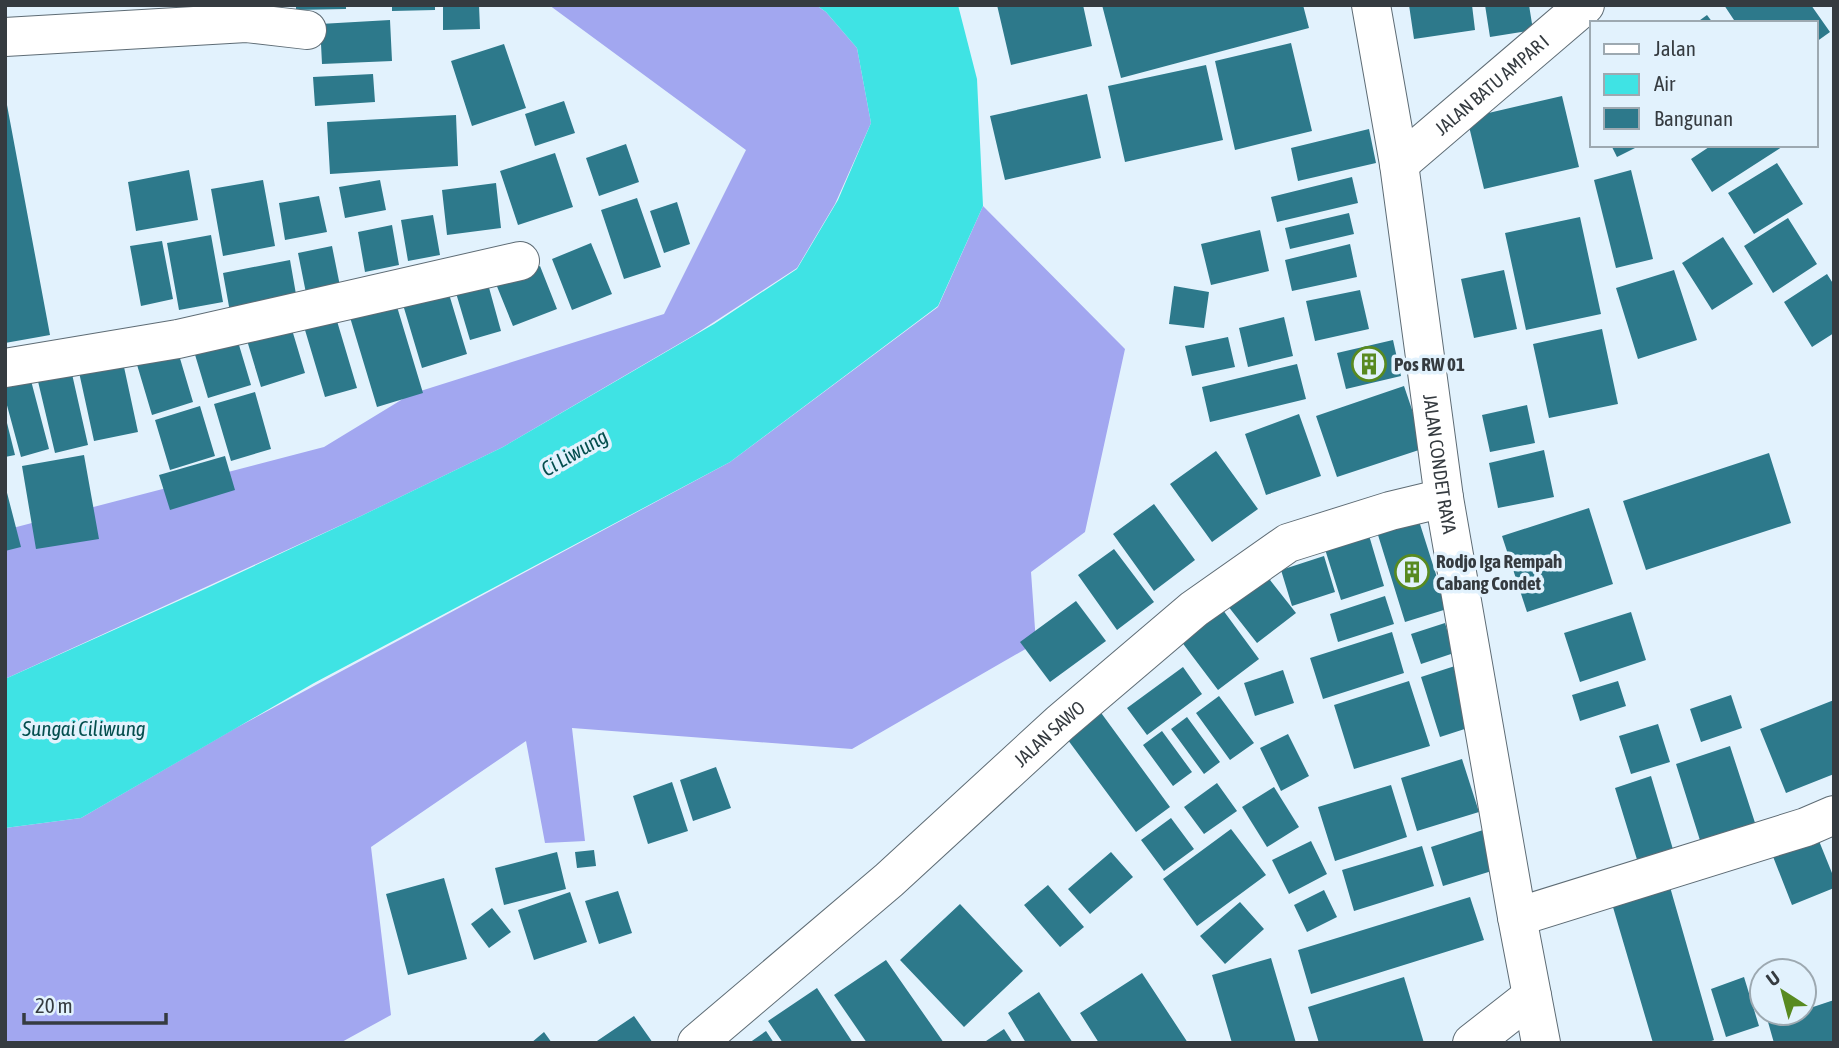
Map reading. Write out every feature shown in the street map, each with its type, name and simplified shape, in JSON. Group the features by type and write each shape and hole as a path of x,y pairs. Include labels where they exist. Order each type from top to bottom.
{"street":[{"name":"JALAN CONDET RAYA","path":"1371,5 1399,164 1444,498 1541,1043"},
{"name":"JALAN BATU AMPAR I","path":"1399,164 1585,5"},
{"path":"5,37 246,23 307,30"},
{"path":"5,368 178,339 520,261"},
{"name":"JALAN SAWO","path":"697,1043 888,880 1060,723 1194,609 1288,543 1390,511 1444,498"},
{"path":"1517,918 1806,827 1834,815"},
{"path":"1472,1043 1532,996"}],"shaded area":[{"path":"549,5 816,5 826,12 857,48 871,123 835,204 797,268 694,335 503,447 361,516 5,679 5,530 324,447 411,394 664,314 746,150"},
{"path":"983,206 1125,349 1085,532 1031,572 1036,643 852,749 572,728 585,841 545,843 526,741 371,847 391,1015 340,1043 5,1043 5,828 81,818 234,729 730,462 938,307"}],"water":[{"name":"Sungai Ciliwung","path":"816,5 958,5 977,79 983,206 938,306 730,462 314,683 81,818 5,828 5,679 205,589 503,447 714,324 797,269 838,200 871,123 857,48 826,12"}],"building":[{"path":"296,5 346,5 346,9 296,10"},
{"path":"392,5 435,5 435,10 392,11"},
{"path":"443,5 479,5 480,29 443,30"},
{"path":"997,5 1083,5 1092,46 1011,65"},
{"path":"1102,5 1303,5 1309,28 1121,78"},
{"path":"1409,5 1472,5 1475,30 1414,39"},
{"path":"1485,5 1529,5 1533,30 1490,37"},
{"path":"1724,5 1811,5 1830,32 1818,41 1818,21 1735,21"},
{"path":"1707,15 1712,21 1699,21"},
{"path":"390,20 392,61 322,64 320,24"},
{"path":"1291,43 1312,131 1235,150 1215,61"},
{"path":"504,44 526,108 472,126 451,61"},
{"path":"1206,65 1223,140 1125,162 1108,86"},
{"path":"373,74 375,102 315,106 313,77"},
{"path":"1087,94 1101,158 1005,180 990,116"},
{"path":"1562,96 1579,167 1484,189 1467,118"},
{"path":"564,101 575,133 535,146 525,114"},
{"path":"5,105 50,335 5,343"},
{"path":"456,115 458,166 330,174 327,122"},
{"path":"1369,129 1376,163 1298,181 1291,148"},
{"path":"626,144 639,182 599,196 586,158"},
{"path":"1612,147 1637,147 1617,157"},
{"path":"1709,147 1782,147 1712,192 1691,159"},
{"path":"555,153 573,207 518,225 500,171"},
{"path":"1777,163 1803,204 1754,234 1728,193"},
{"path":"189,170 198,220 136,231 128,182"},
{"path":"1631,170 1653,259 1616,268 1594,180"},
{"path":"1352,177 1358,203 1277,222 1271,197"},
{"path":"263,180 275,246 223,256 211,189"},
{"path":"380,180 386,210 345,218 339,187"},
{"path":"496,183 501,228 447,235 442,190"},
{"path":"319,196 327,232 285,240 279,203"},
{"path":"637,198 661,267 624,279 601,210"},
{"path":"677,202 690,244 664,253 650,211"},
{"path":"1349,213 1354,234 1290,249 1285,228"},
{"path":"433,215 440,255 408,261 401,220"},
{"path":"1580,217 1601,314 1526,330 1505,233"},
{"path":"1788,218 1817,264 1773,293 1744,246"},
{"path":"392,225 399,265 365,272 358,232"},
{"path":"1260,230 1269,271 1211,285 1201,244"},
{"path":"211,235 223,302 179,310 167,243"},
{"path":"1723,237 1753,284 1712,310 1682,263"},
{"path":"162,241 173,299 141,306 130,246"},
{"path":"591,243 612,294 572,310 552,259"},
{"path":"1350,244 1357,277 1292,291 1285,260"},
{"path":"332,246 340,286 306,293 298,253"},
{"path":"290,260 297,300 230,312 223,273"},
{"path":"540,266 557,309 513,326 496,284"},
{"path":"1504,270 1517,329 1474,338 1461,279"},
{"path":"1674,270 1697,340 1638,359 1616,288"},
{"path":"1827,274 1834,285 1834,333 1812,347 1784,302"},
{"path":"446,284 467,354 422,368 401,298"},
{"path":"488,284 501,331 470,340 456,293"},
{"path":"1174,286 1209,292 1204,328 1169,324"},
{"path":"1360,290 1369,329 1315,341 1306,301"},
{"path":"395,300 423,393 377,407 349,314"},
{"path":"1284,317 1293,356 1248,367 1239,328"},
{"path":"337,321 357,388 325,397 305,330"},
{"path":"290,323 305,373 261,387 246,337"},
{"path":"1602,329 1618,404 1549,418 1533,344"},
{"path":"236,335 251,385 208,398 193,348"},
{"path":"1228,337 1235,367 1192,376 1185,346"},
{"name":"Pos RW 01","path":"1393,340 1401,376 1346,389 1337,353"},
{"path":"176,345 193,402 152,415 135,358"},
{"path":"121,353 138,432 94,441 77,363"},
{"path":"1297,364 1306,399 1210,422 1202,387"},
{"path":"70,365 88,445 55,453 36,373"},
{"path":"29,373 49,449 21,457 5,398 5,380"},
{"path":"1404,386 1425,448 1337,477 1316,416"},
{"path":"255,392 271,449 231,461 214,404"},
{"path":"1527,405 1535,443 1490,452 1482,415"},
{"path":"200,406 215,456 170,470 155,420"},
{"path":"1299,414 1321,476 1266,495 1245,434"},
{"path":"5,420 15,455 5,457"},
{"path":"1544,450 1554,497 1498,508 1489,463"},
{"path":"1216,451 1258,509 1212,542 1170,484"},
{"path":"1769,453 1791,523 1646,570 1623,501"},
{"path":"84,455 99,539 36,549 22,466"},
{"path":"225,456 235,490 170,510 159,475"},
{"path":"5,485 21,547 5,551"},
{"path":"1154,504 1195,560 1154,591 1113,534"},
{"path":"1589,508 1613,584 1527,612 1502,536"},
{"name":"Rodjo Iga Rempah Cabang Condet","path":"1419,521 1447,609 1405,622 1378,535"},
{"path":"1368,532 1384,586 1341,600 1324,546"},
{"path":"1114,549 1154,602 1117,630 1078,575"},
{"path":"1324,556 1335,592 1292,606 1281,570"},
{"path":"1263,571 1296,613 1257,643 1224,601"},
{"path":"1385,596 1394,624 1338,642 1330,614"},
{"path":"1076,601 1106,641 1050,682 1020,642"},
{"path":"1220,606 1259,659 1218,690 1178,637"},
{"path":"1631,612 1646,660 1580,682 1564,633"},
{"path":"1445,623 1454,653 1421,664 1411,634"},
{"path":"1392,632 1404,673 1323,699 1310,658"},
{"path":"1458,665 1477,725 1440,737 1421,677"},
{"path":"1183,667 1202,694 1147,735 1127,708"},
{"path":"1283,670 1294,703 1255,716 1244,683"},
{"path":"1409,681 1430,746 1354,769 1334,705"},
{"path":"1618,681 1626,706 1580,721 1572,695"},
{"path":"1731,695 1742,728 1701,742 1690,709"},
{"path":"1219,696 1254,743 1230,760 1196,713"},
{"path":"1834,700 1834,774 1786,793 1760,729"},
{"path":"1099,710 1170,807 1136,832 1065,736"},
{"path":"1187,717 1220,762 1204,774 1171,729"},
{"path":"1658,724 1670,762 1631,774 1619,736"},
{"path":"1162,731 1192,772 1173,786 1143,745"},
{"path":"1288,734 1309,776 1281,791 1260,748"},
{"path":"1730,746 1759,835 1704,853 1676,764"},
{"path":"1462,759 1479,812 1417,831 1401,778"},
{"path":"716,767 731,808 693,821 680,780"},
{"path":"1651,776 1675,856 1639,866 1615,788"},
{"path":"672,782 688,831 648,844 633,796"},
{"path":"1217,783 1237,811 1204,834 1184,807"},
{"path":"1391,785 1407,837 1335,861 1318,807"},
{"path":"1274,787 1299,827 1267,847 1242,807"},
{"path":"1171,818 1194,849 1164,871 1141,840"},
{"path":"1231,829 1266,875 1197,926 1163,879"},
{"path":"1483,830 1495,870 1443,886 1431,847"},
{"path":"1817,836 1834,878 1834,888 1792,905 1772,854"},
{"path":"1311,841 1327,874 1289,894 1272,860"},
{"path":"1422,846 1434,886 1354,911 1342,870"},
{"path":"594,850 596,866 577,868 575,852"},
{"path":"557,852 566,889 504,905 495,868"},
{"path":"1111,852 1133,877 1090,914 1068,889"},
{"path":"444,878 467,959 408,975 386,894"},
{"path":"1668,880 1714,1040 1706,1043 1653,1043 1610,897"},
{"path":"1048,885 1084,927 1060,947 1024,905"},
{"path":"1324,890 1337,917 1307,932 1294,905"},
{"path":"618,891 632,933 599,944 585,901"},
{"path":"570,892 587,942 534,960 518,910"},
{"path":"1470,897 1484,940 1311,994 1298,950"},
{"path":"1240,902 1264,929 1225,964 1200,936"},
{"path":"960,904 1023,971 964,1027 900,960"},
{"path":"492,908 511,932 489,948 471,924"},
{"path":"1271,958 1296,1043 1232,1043 1212,975"},
{"path":"886,960 944,1043 867,1043 834,995"},
{"path":"1142,973 1188,1043 1099,1043 1080,1013"},
{"path":"1404,977 1424,1043 1319,1043 1308,1007"},
{"path":"1744,977 1748,990 1748,1027 1756,1027 1726,1037 1711,989"},
{"path":"817,988 853,1043 783,1043 768,1021"},
{"path":"1039,992 1073,1043 1026,1043 1008,1013"},
{"path":"1834,1000 1834,1043 1774,1043 1769,1027 1818,1027 1818,1005"},
{"path":"634,1016 653,1043 594,1043"},
{"path":"1004,1029 1013,1043 983,1043"},
{"path":"766,1031 774,1043 749,1043"},
{"path":"544,1032 552,1043 531,1043"}],"place":[{"name":"Pos RW 01","path":"1369,364"},
{"name":"Rodjo Iga Rempah Cabang Condet","path":"1412,572"}],"water label":[{"name":"Ci Liwung","path":"574,452"}]}
